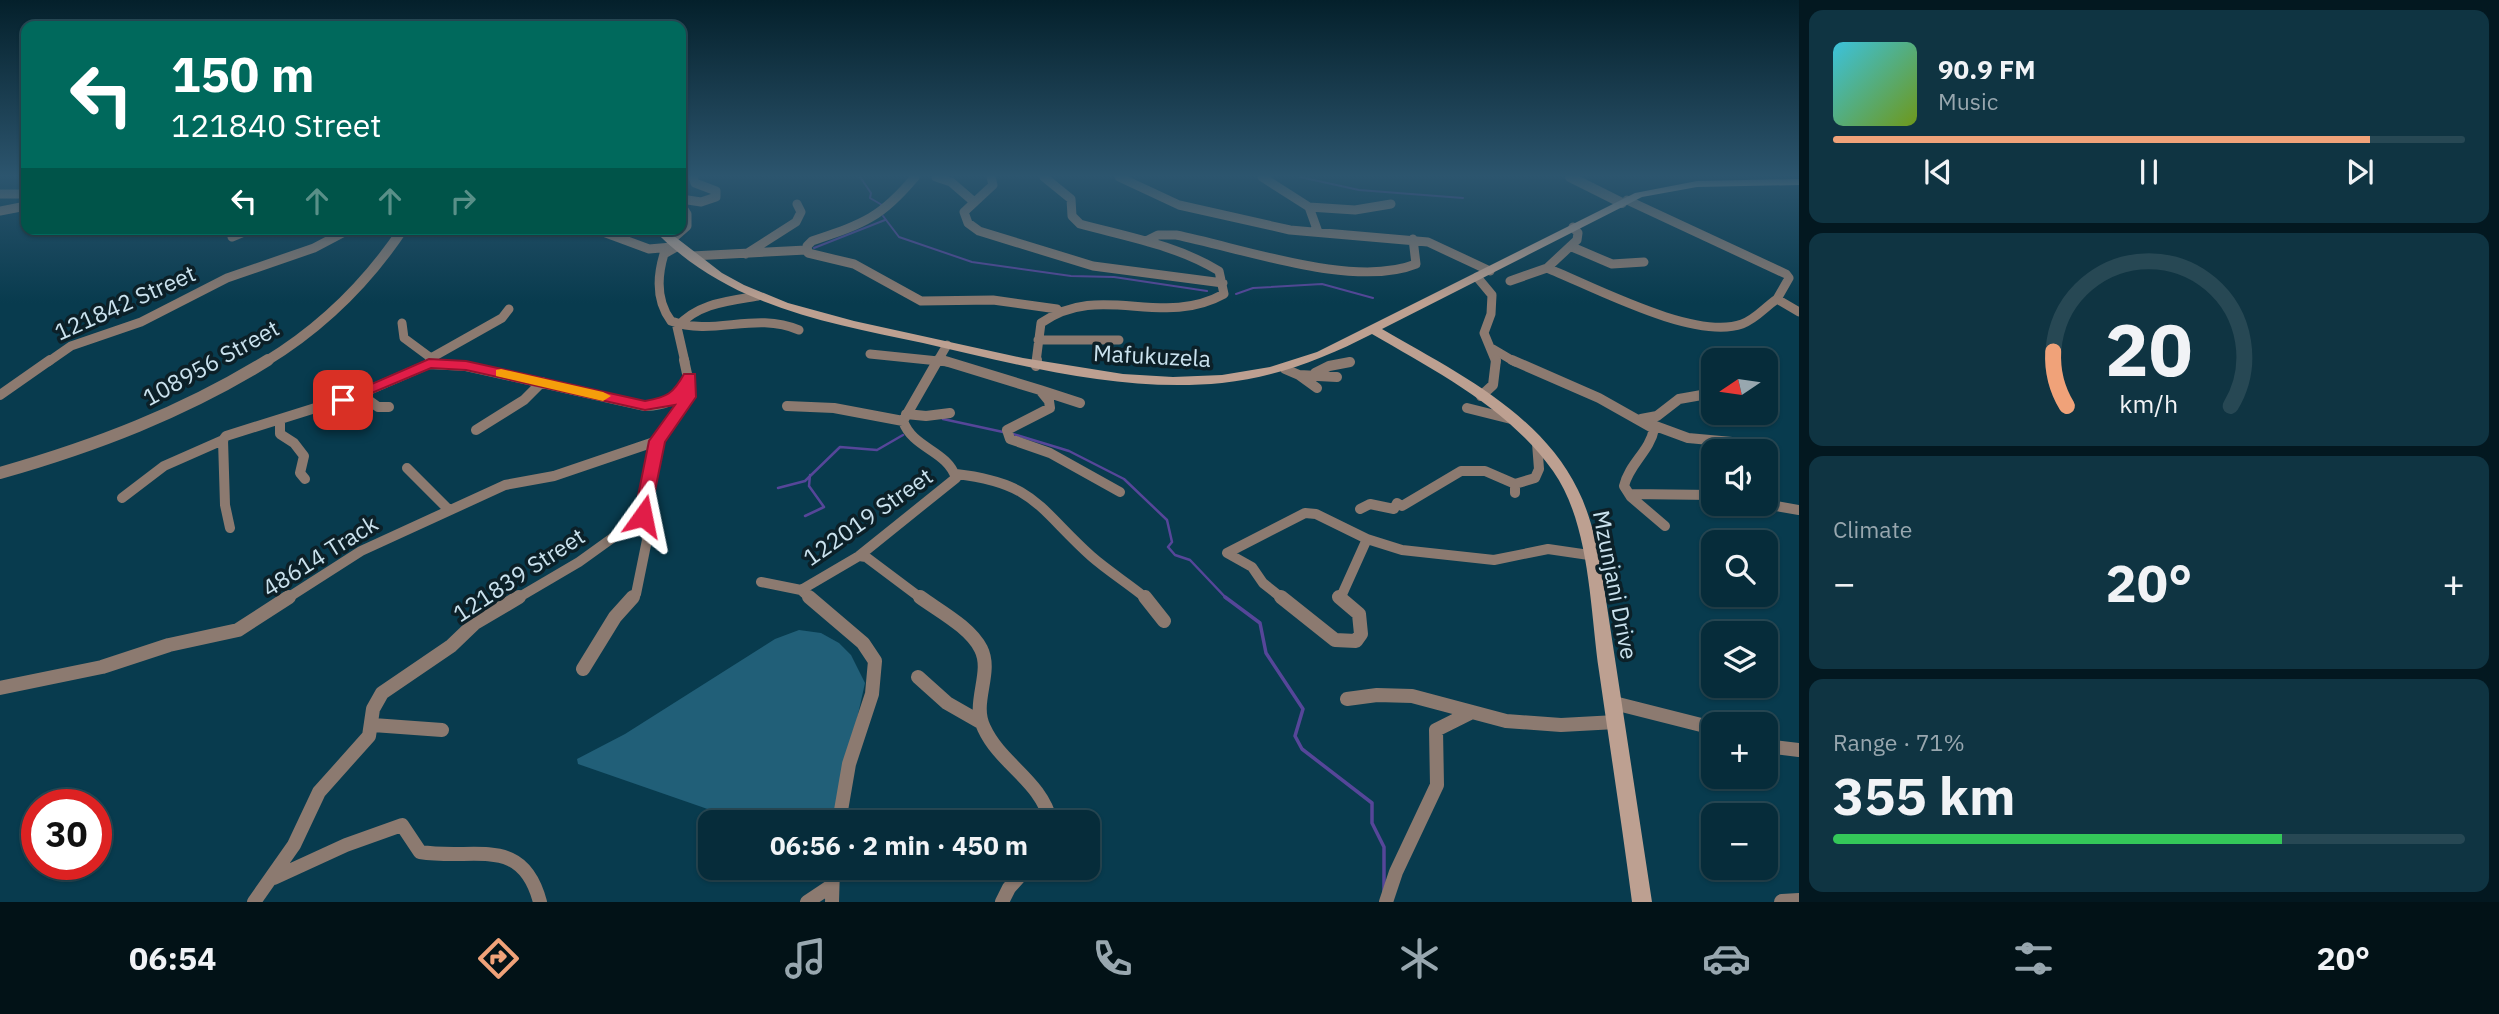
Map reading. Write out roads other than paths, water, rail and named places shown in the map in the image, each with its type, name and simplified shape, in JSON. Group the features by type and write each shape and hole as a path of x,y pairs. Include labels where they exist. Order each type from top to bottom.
{"main road":[{"name":"Mafukuzela","path":"665,235 692,256 758,296 805,311 1036,366 1166,382 1217,381 1285,369 1374,330 1589,219"},
{"name":"Mzunjani Drive","path":"1374,330 1481,396 1511,419 1537,443 1560,471 1571,492 1589,555 1614,703 1642,902"}],"street":[{"path":"746,254 797,219"},
{"path":"692,256 777,254 806,250 812,242 871,219"},
{"path":"967,219 974,228 991,236 1111,270 1223,283"},
{"path":"806,250 812,256 854,264 921,301 993,300 1057,309 1105,306 1198,307 1224,294 1219,271 1213,266 1146,241 1080,224 1075,219"},
{"path":"1241,219 1290,230 1413,239 1440,246 1490,271"},
{"path":"1313,219 1318,232"},
{"path":"1547,268 1698,327 1741,325 1757,317 1777,299 1789,278 1786,274 1664,219"},
{"path":"1510,281 1547,268 1572,247 1578,237 1573,227"},
{"path":"1146,241 1158,234 1176,235 1286,260 1371,272 1411,268 1416,264 1418,255 1413,239"},
{"path":"232,237 237,235"},
{"name":"121842 Street","path":"0,395 71,346 141,321 218,282 326,244 340,235"},
{"name":"108956 Street","path":"0,473 159,417 286,348 352,295 373,272 399,235"},
{"path":"612,235 654,250 675,243"},
{"path":"681,235 664,254 658,285 667,316 679,324 767,318 782,321 799,330"},
{"path":"1572,247 1612,264 1644,262"},
{"path":"1477,277 1492,295 1491,314 1484,333 1496,353 1494,382 1481,396"},
{"path":"583,669 615,617 636,594 647,540 643,516 657,441 689,397 690,377 678,342 679,324 705,308 758,296"},
{"path":"1777,299 1799,312"},
{"path":"122,498 164,466 223,440 236,431 360,394 430,360 496,323 509,309"},
{"path":"1036,366 1041,323 1057,309"},
{"path":"402,323 404,338 430,360 652,406 677,398 690,377"},
{"path":"1038,340 1119,340"},
{"path":"904,417 947,345"},
{"path":"1493,349 1638,419 1688,438 1701,439"},
{"path":"870,354 938,359 1080,403"},
{"path":"1315,373 1329,366 1350,362"},
{"path":"1285,369 1317,388"},
{"path":"1299,375 1315,373 1337,377"},
{"path":"476,430 524,400 542,382"},
{"path":"1040,390 1049,401 1050,408 1007,430 1010,439 1050,453 1120,492"},
{"path":"360,394 378,407 389,407"},
{"path":"1638,419 1658,416 1670,404 1701,395"},
{"path":"787,405 904,417 950,413"},
{"path":"1466,408 1478,409 1502,420 1511,419"},
{"name":"122019 Street","path":"801,590 859,556 953,483 956,474 953,465 910,436 904,417"},
{"path":"280,419 280,434 295,443 304,456 300,473 305,479"},
{"path":"1638,419 1654,429 1654,434 1648,447 1630,465 1624,486 1629,494 1665,526"},
{"path":"223,440 226,478 222,498 230,528"},
{"name":"48614 Track","path":"0,688 102,667 162,647 216,637 247,627 361,551 448,509 505,485 554,476 657,441"},
{"path":"1360,509 1370,504 1394,509 1396,503 1402,506 1418,500 1432,485 1465,470 1484,471 1515,489 1535,478 1539,469 1537,443"},
{"path":"407,468 448,509"},
{"path":"956,474 993,478 1036,499 1091,556 1151,603 1164,621"},
{"path":"1629,494 1701,495"},
{"path":"1778,506 1799,510"},
{"path":"1367,539 1339,598 1359,614 1361,635 1356,641 1335,640 1263,583 1252,567 1227,553 1305,513 1316,514 1367,539 1402,550 1494,560 1541,550 1589,555"},
{"name":"121839 Street","path":"254,902 294,845 319,792 364,743 373,724 375,703 382,693 451,646 475,623 579,562 643,516"},
{"path":"859,556 866,557 965,631 979,646 983,658 979,700 982,723 990,736 1034,785 1047,810"},
{"path":"761,582 801,590 863,643 875,661 872,694 849,764 841,810"},
{"path":"918,677 935,696 959,713 982,723"},
{"path":"1347,699 1377,695 1412,696 1470,713 1538,724 1616,722"},
{"path":"1614,703 1701,725"},
{"path":"1387,902 1396,869 1438,782 1434,754 1436,730 1470,713"},
{"path":"373,724 442,730"},
{"path":"1778,747 1799,750"},
{"path":"272,879 346,845 402,825 420,852 435,856 497,855 516,859 530,869 538,883 541,902"},
{"path":"1002,902 1016,880"},
{"path":"807,902 832,894"},
{"path":"1782,902 1799,901"}],"waterway":[{"path":"885,219 899,237 972,262 1071,276 1114,277 1207,291"},
{"path":"814,248 885,220"},
{"path":"1236,294 1253,288 1322,284 1373,298"},
{"path":"943,419 1003,432"},
{"path":"1013,434 1069,451 1124,479 1167,520 1172,542 1168,547 1175,555 1190,560 1225,597"},
{"path":"810,476 840,447 877,450 903,435"},
{"path":"778,488 805,481 810,476"},
{"path":"805,516 824,507 809,486 810,476"},
{"path":"1225,597 1260,623 1266,653 1303,709 1295,736 1302,749 1372,803 1372,823 1384,847 1384,893"}]}
